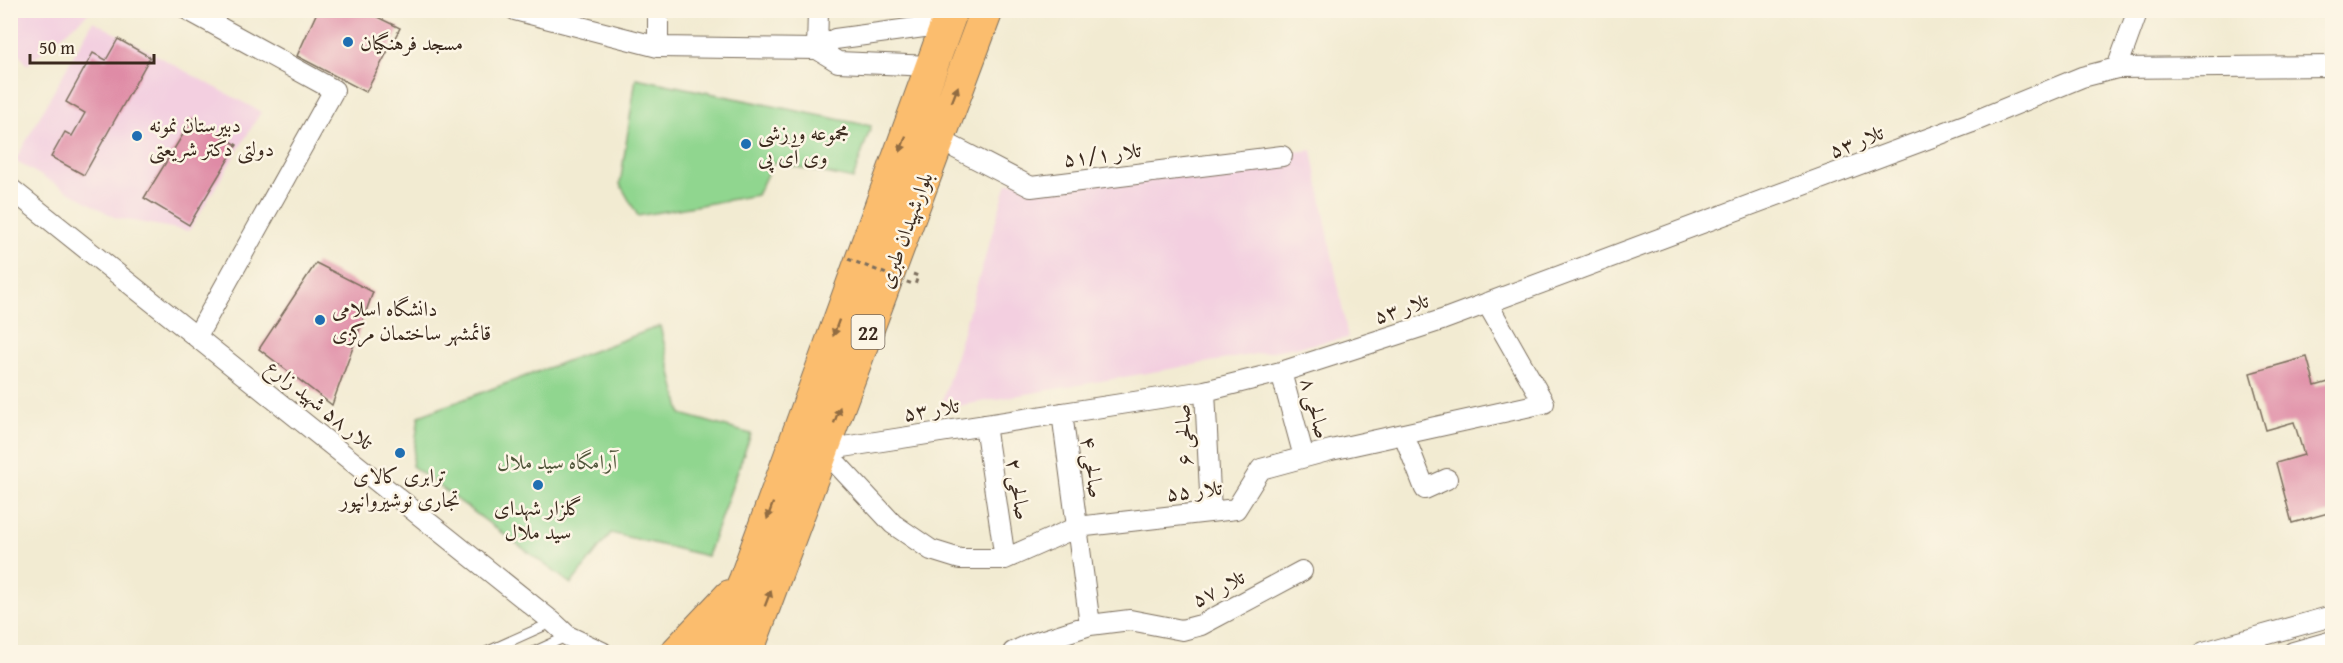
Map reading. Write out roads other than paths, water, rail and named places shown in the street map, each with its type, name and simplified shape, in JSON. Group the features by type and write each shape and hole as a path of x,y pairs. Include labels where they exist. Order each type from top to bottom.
{"highway":[{"name":"بلوارشهیدان طبری","path":"747,652 987,10"},
{"name":"بلوارشهیدان طبری","path":"714,652 745,580 949,17"},
{"path":"677,652 745,580"}],"street":[{"path":"188,10 334,90 197,336"},
{"path":"515,10 658,47 817,49 835,39 949,17"},
{"path":"658,10 658,47"},
{"path":"817,49 818,10"},
{"path":"2117,68 2138,10"},
{"path":"817,49 838,62 931,66"},
{"name":"تلار ۵۳","path":"824,450 1205,392 1281,372 1442,320 1970,123 2082,77 2117,68 2332,66"},
{"name":"تلار ۵۱/۱","path":"938,139 1031,187 1282,156"},
{"name":"تلار ۵۸ شهید زارع","path":"10,188 568,636 602,652"},
{"name":"تلار ۵۵","path":"824,450 893,524 931,550 960,559 1005,559 1077,527 1236,509 1261,469 1304,457 1544,403 1487,303"},
{"name":"صالحی ۸","path":"1281,372 1304,457"},
{"name":"صالحی ۶","path":"1205,392 1211,512"},
{"name":"صالحی ۴","path":"1062,413 1090,625"},
{"name":"صالحی ۲","path":"985,425 1005,559"},
{"path":"1404,435 1425,489 1447,479"},
{"name":"تلار ۵۷","path":"1013,652 1090,625 1130,621 1182,630 1201,625 1302,571"},
{"path":"2204,652 2332,616"},
{"path":"2293,652 2332,642"}],"lane":[{"path":"486,652 553,622"},
{"path":"533,652 568,636"}],"place":[{"name":"مسجد فرهنگیان","path":"348,42"},
{"name":"دبیرستان نمونه دولتی دکتر شریعتی","path":"137,136"},
{"name":"مجموعه ورزشی وی آی پی","path":"746,144"},
{"name":"دانشگاه اسلامی قائمشهر ساختمان مرکزی","path":"320,320"},
{"name":"ترابری کالای تجاری نوشیروانپور","path":"400,453"},
{"name":"گلزار شهدای سید ملال","path":"538,485"}],"park label":[{"name":"آرامگاه سید ملال","path":"557,461"}]}
